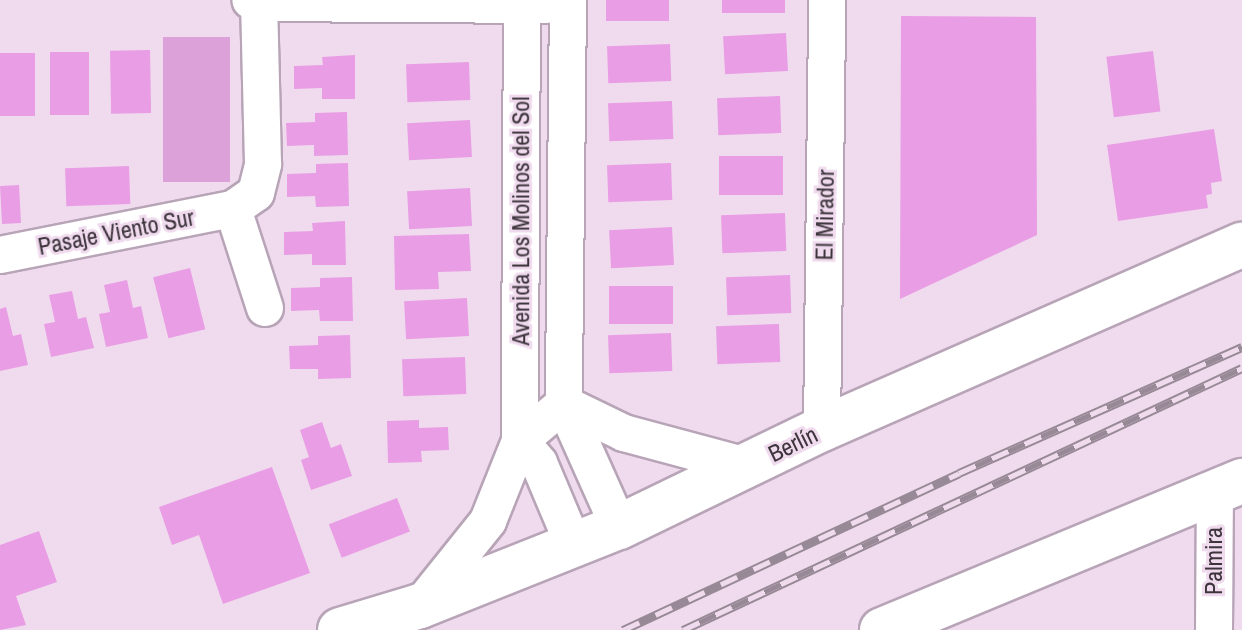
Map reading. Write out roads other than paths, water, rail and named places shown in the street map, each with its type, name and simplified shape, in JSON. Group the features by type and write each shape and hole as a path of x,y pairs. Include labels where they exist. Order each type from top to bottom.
{"main road":[{"name":"Berlín","path":"340,630 420,606 619,527 822,429 1242,245"},
{"path":"882,630 1228,487"}],"street":[{"name":"El Mirador","path":"822,429 827,0"},
{"path":"265,308 233,209 256,193 263,164 255,2 568,2"},
{"name":"Avenida Los Molinos del Sol","path":"568,2 564,404 619,527"},
{"name":"Avenida Los Molinos del Sol","path":"420,606 488,521 520,441 522,3"},
{"name":"Pasaje Viento Sur","path":"0,255 233,209"},
{"path":"564,404 624,433 747,466"},
{"name":"Avenida Los Molinos del Sol","path":"520,441 564,404"},
{"path":"520,441 539,463 574,546"},
{"name":"Palmira","path":"1214,630 1228,487"}],"railway":[{"path":"623,630 959,473 1242,347"},
{"path":"683,630 1242,368"}]}
